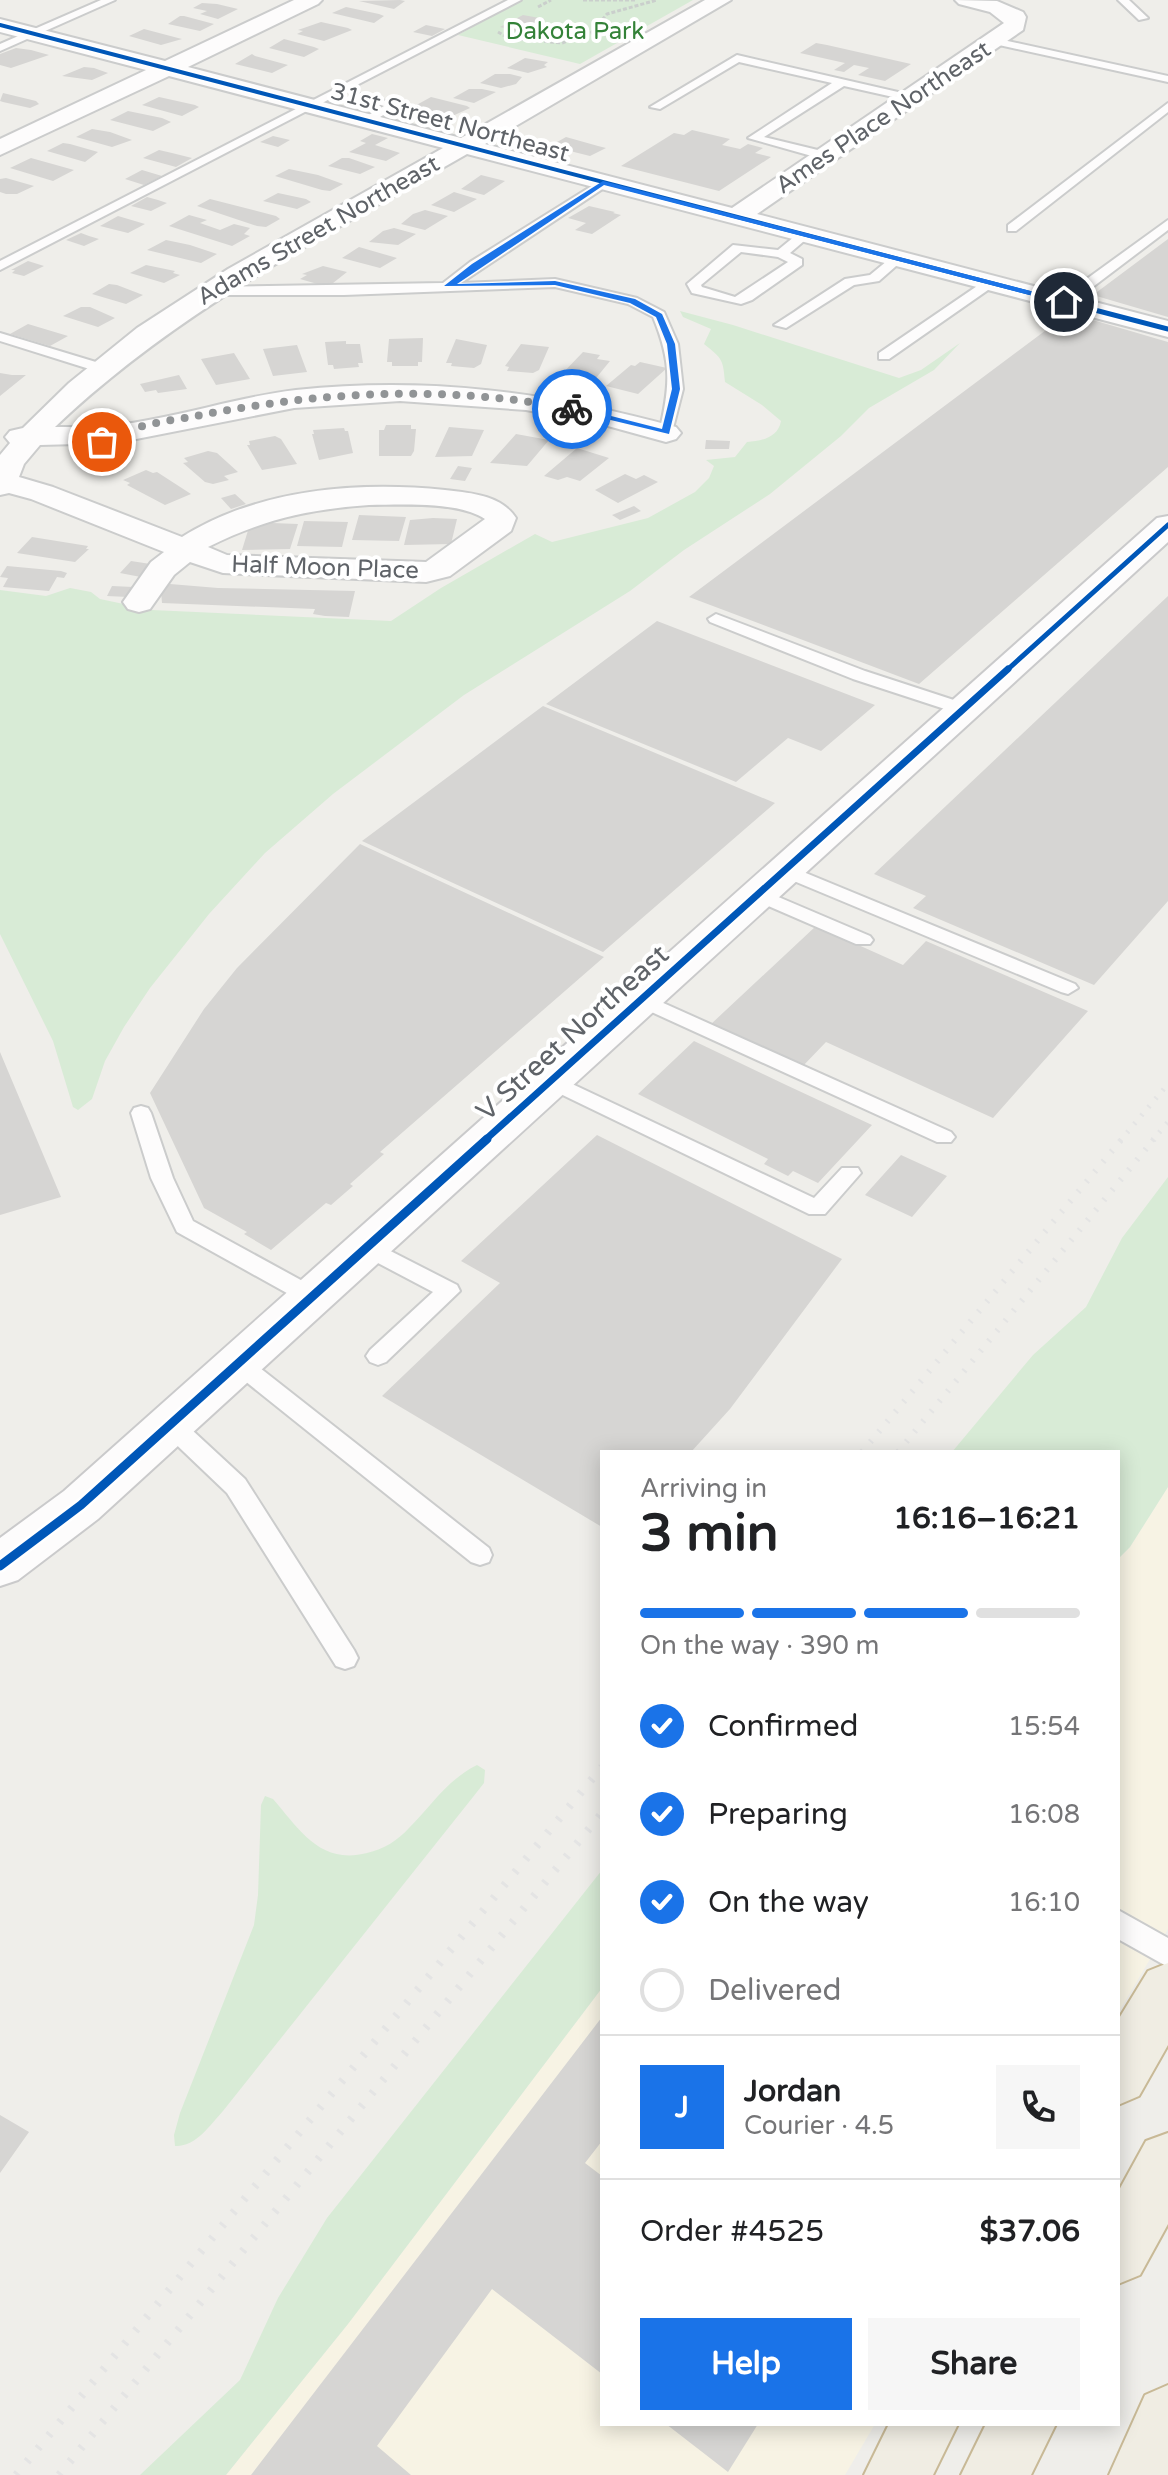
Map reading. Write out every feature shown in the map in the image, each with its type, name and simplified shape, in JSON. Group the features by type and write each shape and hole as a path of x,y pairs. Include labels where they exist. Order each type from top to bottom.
{"highway":[{"path":"1120,2073 1168,1990"},
{"path":"1120,2249 1168,2163"},
{"path":"1142,2475 1168,2418"},
{"path":"897,2475 924,2426"},
{"path":"994,2475 1022,2426"},
{"path":"1013,2475 1034,2426"}],"street":[{"path":"0,148 311,0"},
{"name":"Adams Street Northeast","path":"2,484 10,462 31,436 147,334 210,291 720,0"},
{"name":"Ames Place Northeast","path":"736,217 1015,25 1015,17 1008,11 966,0"},
{"name":"31st Street Northeast","path":"0,25 1168,329"},
{"path":"0,438 116,434 271,402 400,392 473,395 545,403 666,433"},
{"path":"2,484 57,464 116,434"},
{"name":"Half Moon Place","path":"2,484 188,548 223,564 426,572 439,569 500,524 501,518 494,510 436,498 356,496 274,509 236,522 188,548 153,579 139,602"},
{"name":"V Street Northeast","path":"0,1566 57,1525 171,1425 1168,525"}],"lane":[{"path":"0,48 110,0"},
{"path":"0,266 516,0"},
{"path":"1123,0 1143,18"},
{"path":"994,41 1168,79"},
{"path":"656,107 737,58 911,98"},
{"path":"826,156 754,138 842,82"},
{"path":"360,95 394,105 366,121"},
{"path":"1012,228 1168,106"},
{"path":"195,165 221,172"},
{"path":"448,286 475,265 603,183"},
{"path":"115,207 138,212"},
{"path":"1064,302 1168,224"},
{"path":"781,254 797,262 747,297 736,301 697,290 694,284 738,248 781,254 805,235"},
{"path":"781,325 850,282 874,278 898,259"},
{"path":"210,291 413,295 448,286 555,283 632,301 659,315 671,344 676,389 666,433"},
{"path":"884,356 991,283"},
{"path":"0,337 104,369"},
{"path":"716,619 859,675 963,709"},
{"path":"771,882 863,940"},
{"path":"771,882 1068,988"},
{"path":"641,999 944,1137"},
{"path":"551,1081 817,1209 850,1173"},
{"path":"141,1113 162,1178 185,1226 311,1296"},
{"path":"367,1247 449,1291 378,1356"},
{"path":"238,1363 480,1555"},
{"path":"171,1425 236,1486 345,1658"},
{"path":"1120,1924 1168,1954"}],"path":[{"path":"537,7 551,0"},
{"path":"583,0 635,0"},
{"path":"500,26 498,32 508,38 562,43 591,33 607,14 657,0"}],"shaded area":[{"path":"1168,1487 1168,1929 1120,2010 1120,1557 1130,1547"},
{"path":"600,1991 600,2426 874,2426 845,2475 226,2475 348,2324"}],"green space":[{"name":"Dakota Park","path":"522,0 693,0 580,64 458,35"},
{"path":"680,311 899,378 921,370 960,343 934,370 869,408 841,436 770,494 684,550 630,591 464,695 333,794 265,853 209,914 150,988 124,1027 105,1061 92,1099 78,1110 73,1107 53,1041 0,934 0,590 46,596 70,588 91,592 100,599 152,610 391,621 535,534 552,542 648,518 695,492 709,478 714,466 706,460 735,457 747,442 773,435 781,421 725,382 721,360 704,344 711,329 683,317"},
{"path":"1168,1177 1168,1487 1130,1547 1120,1557 1120,1450 954,1450 1033,1355 1086,1307 1122,1238"},
{"path":"477,1765 485,1770 484,1783 473,1797 223,2111 196,2139 175,2146 174,2135 180,2113 254,1925 261,1805 265,1796 273,1799 302,1833 324,1849 336,1854 367,1853 385,1847 400,1837 448,1785"},
{"path":"600,1873 600,1991 348,2324 226,2475 140,2475 240,2380 278,2298 327,2218"}],"building":[{"path":"359,1 405,1 394,9"},
{"path":"202,3 238,9 218,19 200,14 207,11 193,8"},
{"path":"346,7 384,16 374,23 332,13"},
{"path":"523,15 545,19 521,32 500,27"},
{"path":"180,16 214,24 200,31 168,24"},
{"path":"321,22 352,30 324,41 297,34 303,31 298,30"},
{"path":"426,25 445,29 432,36 413,32"},
{"path":"144,29 182,39 161,45 129,36"},
{"path":"284,39 319,49 304,57 269,48"},
{"path":"816,43 911,64 885,81 858,75 869,68 854,65 844,72 834,70 845,63 800,53"},
{"path":"16,48 49,55 11,68 0,65 0,54"},
{"path":"252,54 288,65 272,73 235,64"},
{"path":"525,58 548,62 544,65 547,67 528,73 507,68"},
{"path":"84,67 108,73 92,80 62,76"},
{"path":"495,74 522,77 516,84 501,88 480,83"},
{"path":"469,89 496,92 474,103 453,98"},
{"path":"3,93 39,104 30,108 3,102 0,101"},
{"path":"159,97 199,107 182,116 142,105"},
{"path":"431,97 470,108 448,118 411,108"},
{"path":"128,111 171,122 153,131 110,120"},
{"path":"92,129 132,140 112,147 76,137"},
{"path":"692,130 730,139 722,145 740,149 748,144 763,148 755,153 771,157 719,191 621,166 674,133 684,135"},
{"path":"372,134 388,138 375,145 400,153 386,161 349,152 366,143 360,141"},
{"path":"273,136 290,140 278,147 260,142"},
{"path":"566,137 606,148 590,156 550,146"},
{"path":"63,143 98,152 85,162 47,151"},
{"path":"159,150 192,158 176,167 143,158"},
{"path":"31,158 74,170 53,181 10,168"},
{"path":"342,158 375,167 360,174 328,166"},
{"path":"289,169 343,184 330,191 275,176"},
{"path":"142,170 162,176 144,185 125,179"},
{"path":"481,175 505,181 484,195 461,189"},
{"path":"0,179 34,186 17,194 6,194 0,192"},
{"path":"454,192 477,199 454,212 431,205"},
{"path":"278,193 311,202 297,209 263,201"},
{"path":"147,197 167,203 151,211 131,206"},
{"path":"210,199 280,219 266,227 257,226 197,206"},
{"path":"589,206 621,215 592,234 575,230 586,223 568,218"},
{"path":"425,210 448,216 425,230 401,224 413,214"},
{"path":"189,215 207,220 200,223 220,230 234,224 250,228 244,234 250,236 232,246 169,226"},
{"path":"118,216 145,224 128,233 100,226"},
{"path":"394,228 416,234 398,245 369,242 383,231"},
{"path":"81,233 99,239 84,246 66,240"},
{"path":"1168,239 1168,317 1093,295"},
{"path":"166,240 217,254 201,263 147,250"},
{"path":"359,247 397,258 380,268 342,258"},
{"path":"28,261 44,266 24,276 12,273 15,270 11,270"},
{"path":"146,265 175,271 173,273 180,275 164,283 130,273"},
{"path":"323,266 347,272 328,287 300,279 307,275 302,274"},
{"path":"109,284 143,295 126,304 92,294"},
{"path":"81,307 90,307 115,318 98,327 63,316"},
{"path":"1069,313 1168,342 1168,467 919,684 689,597"},
{"path":"28,324 68,336 50,346 10,334"},
{"path":"423,338 422,362 418,362 418,366 392,366 392,362 387,362 389,339"},
{"path":"456,339 487,345 481,364 474,368 446,363"},
{"path":"346,341 346,344 360,344 363,363 358,363 359,367 334,369 333,365 328,365 325,342"},
{"path":"521,344 549,347 539,370 533,373 507,371 509,367 505,366"},
{"path":"297,345 307,372 273,376 263,349"},
{"path":"583,352 600,355 597,359 610,361 592,383 559,377"},
{"path":"234,353 250,379 216,385 201,359"},
{"path":"640,362 667,368 638,394 606,386 631,365"},
{"path":"0,373 12,375 26,375 0,396"},
{"path":"179,375 187,389 145,392 140,384"},
{"path":"386,425 411,425 411,429 416,429 411,456 379,456 379,430 384,430"},
{"path":"449,427 484,430 472,456 435,457"},
{"path":"344,428 348,431 353,453 319,460 313,430"},
{"path":"516,434 549,440 527,466 490,463"},
{"path":"275,436 281,439 297,464 262,470 247,445 250,445 249,441"},
{"path":"706,440 730,441 729,449 705,449"},
{"path":"577,448 609,458 580,481 544,476"},
{"path":"208,451 217,453 238,472 224,476 229,480 213,484 205,482 183,463 188,462 184,458"},
{"path":"458,466 472,468 465,481 450,479"},
{"path":"146,470 157,472 191,494 165,505 123,480"},
{"path":"625,474 636,479 644,475 658,482 618,503 595,490"},
{"path":"235,494 246,504 231,509 221,498"},
{"path":"634,506 641,511 620,520 612,515"},
{"path":"359,515 406,517 399,541 352,540"},
{"path":"457,519 451,544 404,545 410,520"},
{"path":"304,521 348,522 342,547 297,546"},
{"path":"250,524 298,524 290,549 242,550"},
{"path":"32,537 88,546 86,549 89,549 75,562 17,553"},
{"path":"131,561 157,565 146,578 120,573"},
{"path":"7,566 67,573 64,578 57,577 49,591 3,587 8,578 0,577"},
{"path":"170,584 355,591 349,617 313,614 315,609 162,603 161,591"},
{"path":"112,586 133,587 128,597 107,596"},
{"path":"1168,596 1168,901 1094,985 913,908 926,896 874,874"},
{"path":"657,621 875,705 821,751 788,738 736,782 546,704"},
{"path":"543,706 775,803 603,952 362,841"},
{"path":"360,844 604,957 380,1152 384,1154 350,1184 353,1186 331,1205 326,1203 271,1250 244,1234 247,1232 204,1208 150,1093 204,1009 237,968"},
{"path":"816,926 903,965 926,941 1088,1011 993,1118 826,1042 801,1068 710,1025"},
{"path":"694,1041 872,1125 818,1183 793,1171 788,1176 764,1164 768,1159 638,1094"},
{"path":"0,1052 61,1197 0,1215"},
{"path":"597,1135 842,1259 730,1409 693,1450 600,1450 600,1526 382,1396 500,1283 461,1261"},
{"path":"901,1155 947,1176 912,1217 865,1195"},
{"path":"600,2020 600,2144 585,2163 600,2174 600,2372 492,2289 377,2446 411,2475 251,2475"},
{"path":"0,2115 29,2132 0,2173"},
{"path":"669,2426 757,2426 728,2472"}],"railway":[{"path":"1120,1141 1168,1084"},
{"path":"1152,1141 1168,1122"},
{"path":"864,1450 1122,1139"},
{"path":"900,1450 1154,1139"},
{"path":"16,2475 600,1769"},
{"path":"59,2475 600,1815"}],"cycle path":[{"path":"0,25 1168,329"},
{"path":"0,1566 81,1505 1168,525"}],"way so far":[{"path":"102,442 116,434 187,418 304,398 354,394 452,394 505,398 572,409"}],"route":[{"path":"572,409 666,433 676,389 671,344 659,315 632,301 555,283 448,286 475,265 603,183 1064,302"}]}
